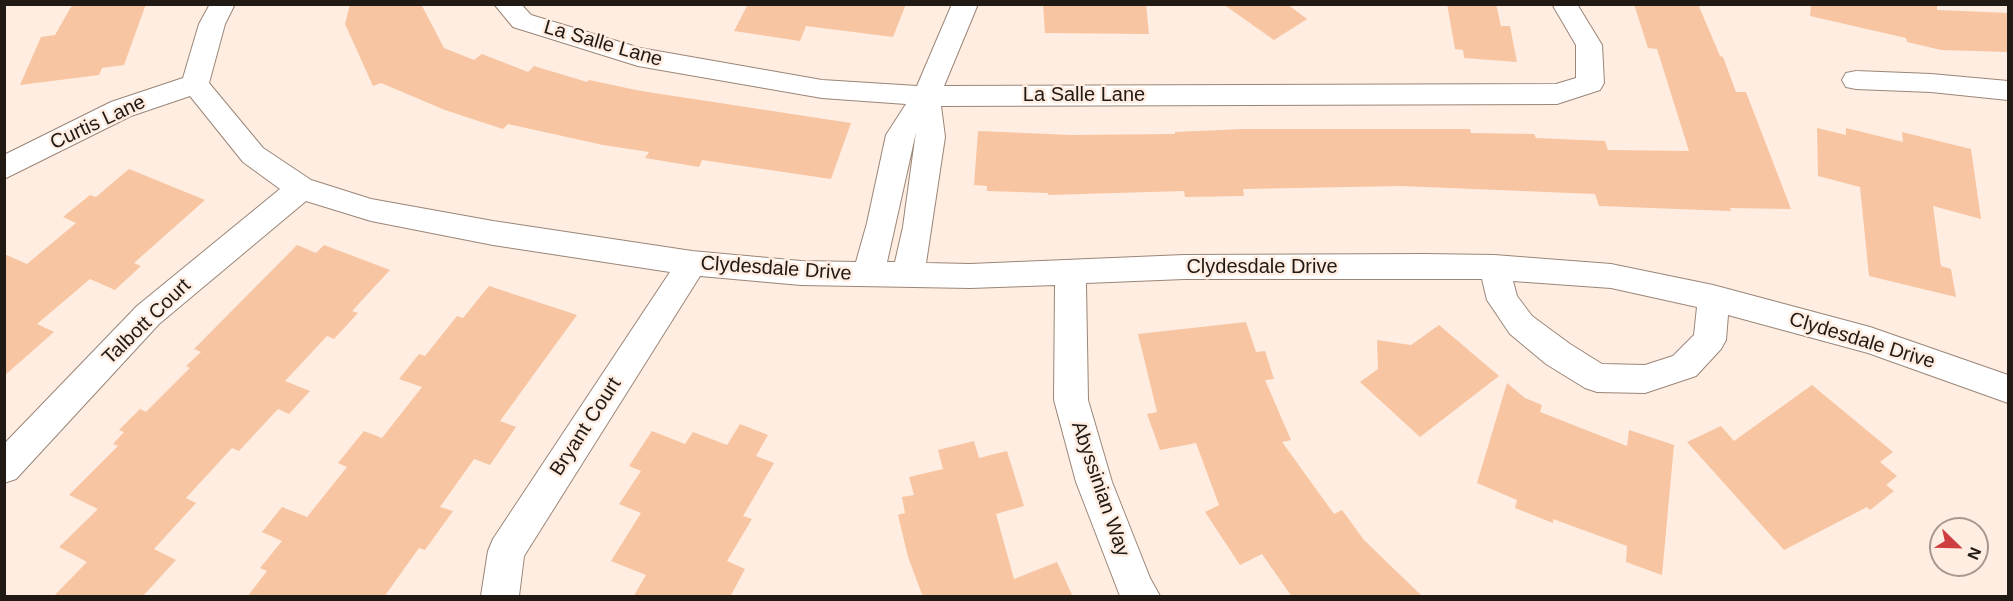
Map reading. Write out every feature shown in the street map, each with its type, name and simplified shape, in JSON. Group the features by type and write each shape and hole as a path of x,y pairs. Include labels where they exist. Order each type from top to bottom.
{"street":[{"path":"195,84 212,24 223,4"},
{"name":"La Salle Lane","path":"506,4 522,21 638,57 822,89 926,96 1557,94 1590,83 1589,45 1564,4"},
{"path":"868,274 882,223 900,135 926,96 965,4"},
{"path":"1856,80 1931,83 2005,97"},
{"name":"Curtis Lane","path":"4,168 120,109 195,84"},
{"name":"Clydesdale Drive","path":"195,84 253,154 301,188 371,210 493,233 692,263 801,273 970,276 1070,270 1195,267 1494,267 1611,276 1713,298 1870,340 2008,389"},
{"path":"908,274 918,227 931,137 926,96"},
{"name":"Talbott Court","path":"4,468 148,315 301,188"},
{"name":"Bryant Court","path":"500,597 506,551 692,263"},
{"path":"1494,267 1503,300 1521,325 1558,354 1597,378 1645,379 1684,366 1710,340 1713,298"},
{"name":"Abyssinian Way","path":"1070,270 1071,400 1094,482 1136,590 1141,597"}],"building":[{"path":"78,4 146,4 124,65 102,68 99,75 20,85 41,37 55,35 71,7"},
{"path":"350,4 421,4 444,48 474,60 482,54 528,72 534,66 587,82 589,80 641,91 851,123 831,179 702,160 699,167 645,158 649,152 603,145 508,124 503,129 445,110 381,83 373,86 345,24"},
{"path":"748,4 906,4 893,37 806,26 800,41 734,31"},
{"path":"1043,4 1146,4 1149,34 1045,33"},
{"path":"1223,4 1287,4 1307,19 1274,40"},
{"path":"1447,4 1496,4 1501,26 1510,26 1517,62 1464,58 1463,50 1455,49"},
{"path":"1634,4 1698,4 1720,56 1723,57 1736,92 1746,92 1791,209 1730,208 1731,211 1599,206 1595,194 1401,186 1243,189 1244,196 1185,197 1184,191 1048,195 1048,193 987,191 987,186 974,185 978,131 1071,135 1175,134 1175,132 1244,129 1470,129 1471,133 1534,134 1536,138 1605,141 1608,150 1689,151 1657,49 1648,48"},
{"path":"1811,4 1937,4 1937,10 2008,13 2008,52 1941,50 1907,42 1906,38 1810,16"},
{"path":"1817,128 1846,135 1846,128 1903,142 1902,132 1971,149 1981,219 1933,206 1941,266 1951,269 1956,297 1869,276 1860,187 1818,176"},
{"path":"129,169 205,200 134,263 141,266 115,290 90,279 37,324 54,332 4,376 4,254 27,264 76,223 63,217 90,195 96,197"},
{"path":"297,245 316,253 324,245 390,270 352,311 358,313 334,339 327,336 285,381 310,391 289,414 278,409 239,451 232,448 186,498 196,503 154,549 176,560 142,597 53,597 87,562 59,547 98,509 69,495 118,446 113,444 124,432 119,430 140,409 146,412 190,368 186,366 201,352 194,349"},
{"path":"489,286 577,315 500,421 516,427 490,465 474,459 440,507 453,511 425,550 419,548 384,597 247,597 267,571 260,568 282,541 262,532 282,507 307,517 347,467 338,463 364,431 382,438 422,387 399,379 419,354 425,356 457,316 463,318"},
{"path":"1246,322 1256,352 1265,351 1274,379 1265,380 1291,440 1282,442 1334,514 1342,510 1364,540 1423,597 1292,597 1262,554 1240,565 1205,512 1219,505 1196,443 1160,450 1147,414 1157,412 1138,334"},
{"path":"1439,325 1499,376 1420,437 1360,382 1378,369 1377,340 1411,345"},
{"path":"1507,383 1525,398 1542,405 1540,412 1627,446 1629,430 1674,445 1662,575 1626,562 1627,546 1553,519 1553,523 1515,508 1517,500 1477,483"},
{"path":"1812,385 1893,452 1880,462 1897,476 1886,485 1894,491 1870,510 1867,507 1784,550 1687,442 1721,426 1734,441"},
{"path":"740,424 768,435 756,456 774,463 743,516 752,519 727,561 745,569 730,597 633,597 646,575 611,561 641,513 619,504 641,471 629,466 652,431 685,444 693,432 727,445"},
{"path":"974,441 979,458 1007,451 1024,506 996,514 1014,579 1057,562 1073,597 923,597 908,557 898,515 905,513 902,497 914,495 909,477 943,469 938,450"}]}
